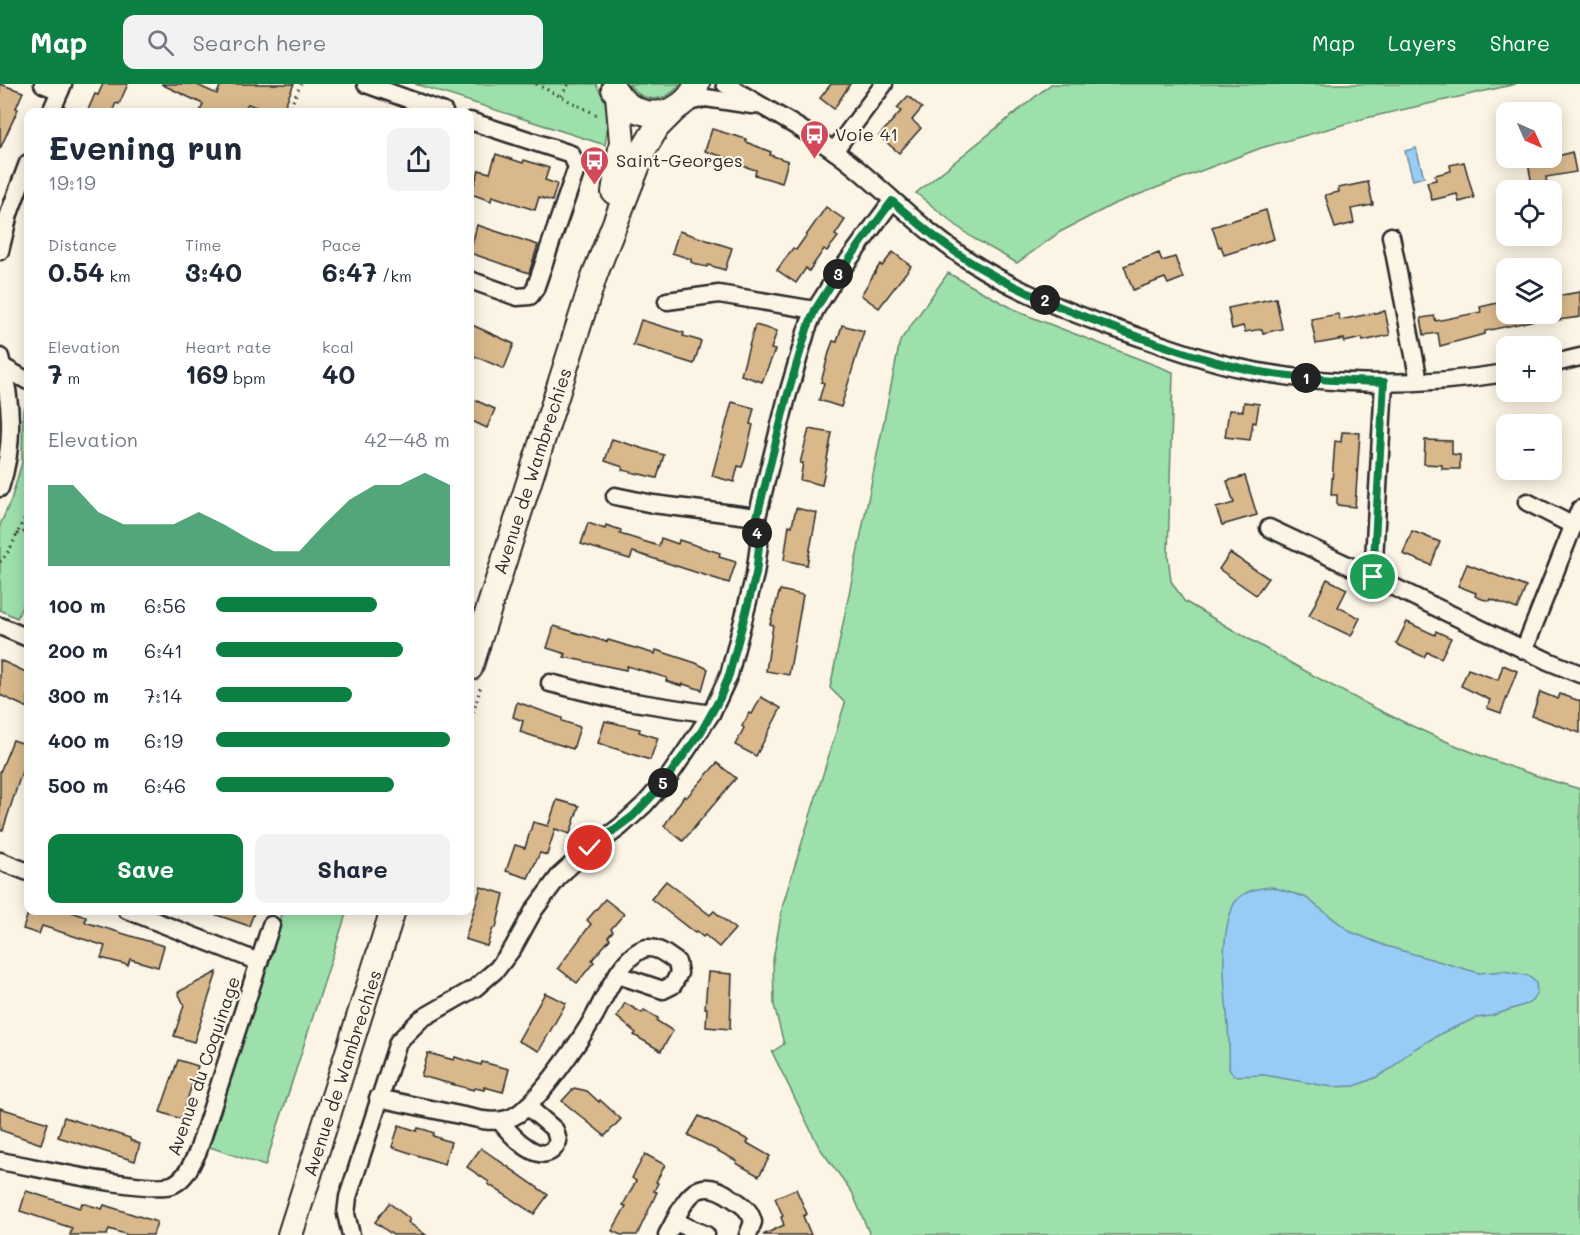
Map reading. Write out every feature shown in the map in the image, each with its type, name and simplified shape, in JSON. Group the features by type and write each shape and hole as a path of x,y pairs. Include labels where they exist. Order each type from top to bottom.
{"main road":[{"path":"615,89 629,106 644,113 660,114 685,99"},
{"name":"Avenue de Wambrechies","path":"595,274 620,161 622,126 615,89"},
{"name":"Avenue de Wambrechies","path":"474,655 595,274 645,147 657,127 685,99"},
{"name":"Avenue de Wambrechies","path":"290,1235 391,915"}],"street":[{"path":"43,84 62,88 53,108"},
{"path":"366,84 433,108"},
{"path":"725,84 834,151 951,248 989,272 1040,298 1102,324 1197,357 1235,367 1291,376 1384,382 1496,374"},
{"path":"834,151 884,84"},
{"path":"685,99 711,99 767,109"},
{"path":"474,122 571,154 577,167 535,290 530,296 517,297 474,281"},
{"path":"0,250 9,214 24,174"},
{"path":"351,1235 346,1214 348,1197 378,1098 393,1055 405,1032 421,1019 475,988 497,969 513,948 534,910 560,875 645,804 677,765 711,714 729,675 756,574 759,546 757,517 801,346 815,310 892,201"},
{"path":"1391,236 1419,381"},
{"path":"667,301 719,294 815,310"},
{"path":"1562,361 1580,357"},
{"path":"1,362 24,378"},
{"path":"0,488 11,433 10,400 1,362"},
{"path":"1373,577 1384,382"},
{"path":"615,496 653,504 757,517"},
{"path":"1527,502 1572,525"},
{"path":"1524,650 1572,525 1580,510"},
{"path":"1269,528 1524,650 1580,674"},
{"path":"0,626 24,636"},
{"path":"550,683 615,699 711,714"},
{"path":"0,861 24,870"},
{"path":"139,915 259,962"},
{"name":"Avenue du Coquinage","path":"0,1161 139,1187 165,1187 184,1176 198,1150 271,925"},
{"path":"378,1098 483,1120 500,1121 518,1114 527,1106 584,1034 618,975"},
{"path":"500,1121 515,1140 536,1153 552,1149 558,1141 555,1130 527,1106"},
{"path":"706,1235 671,1228 691,1193 705,1187 729,1195 748,1209 753,1222 748,1235"}],"path":[{"path":"290,108 301,84"},
{"path":"536,84 622,126"},
{"path":"561,96 568,84"},
{"path":"0,562 8,554 24,521"},
{"path":"17,534 24,532"}],"green space":[{"path":"415,84 596,84 610,111 605,145"},
{"path":"629,84 680,84 668,95 654,99 634,91"},
{"path":"1051,84 1516,84 1366,118 1261,148 1114,204 1060,232 1017,263 971,237 916,193"},
{"path":"948,273 1021,313 1173,372 1168,556 1171,581 1184,601 1327,683 1426,732 1527,773 1580,789 1580,1235 870,1235 852,1192 819,1147 772,1052 784,1044 774,1005 773,960 783,904 845,703 830,688 900,341"},
{"path":"23,410 24,602 17,618 0,610 0,525 11,500 22,463"},
{"path":"281,915 346,915 265,1166 207,1146"}],"water":[{"path":"1416,148 1424,177 1413,180 1405,151"},
{"path":"1272,887 1305,897 1351,932 1386,946 1479,973 1504,971 1529,976 1536,983 1537,993 1530,1003 1491,1016 1476,1018 1442,1033 1409,1052 1392,1068 1355,1086 1332,1087 1264,1075 1234,1076 1229,1069 1224,975 1225,937 1232,909 1240,897 1257,889"}],"building":[{"path":"0,84 23,92 0,149"},
{"path":"103,84 128,84 119,104 116,103 114,108 89,108 95,94 98,95"},
{"path":"161,84 195,84 217,94 221,84 294,84 284,108 258,108 248,104 245,108 202,108 203,104"},
{"path":"831,84 850,84 834,109 820,98"},
{"path":"908,96 922,108 912,120 921,128 899,153 879,136 901,111 897,108"},
{"path":"712,129 746,139 746,142 771,152 770,155 788,161 782,183 755,175 756,170 705,151"},
{"path":"1572,152 1576,172 1546,177 1546,180 1531,180 1529,168 1562,168 1562,155"},
{"path":"496,154 523,163 524,160 549,168 545,180 557,184 552,201 539,197 535,210 492,196 491,201 474,195 474,185 479,170 490,173"},
{"path":"1464,162 1474,198 1459,202 1457,194 1432,200 1427,182 1436,180 1435,175 1451,171 1450,165"},
{"path":"1368,182 1373,205 1351,209 1354,223 1335,228 1325,195 1339,192 1338,188"},
{"path":"826,207 845,220 835,235 838,237 827,251 824,249 809,271 806,268 796,283 777,270 793,248 796,250"},
{"path":"1266,210 1274,239 1224,255 1212,227"},
{"path":"477,225 538,245 529,273 474,254"},
{"path":"679,231 732,248 725,270 708,265 707,267 698,265 691,262 691,259 672,253"},
{"path":"893,252 911,266 879,308 861,295 880,264 882,266"},
{"path":"1159,253 1162,261 1175,257 1183,278 1168,284 1165,278 1133,290 1124,266"},
{"path":"1580,292 1580,317 1562,319 1562,295"},
{"path":"1276,298 1282,329 1263,333 1262,329 1245,332 1243,326 1232,329 1228,308"},
{"path":"1496,303 1496,324 1517,324 1485,331 1485,334 1440,346 1438,333 1424,335 1421,318 1434,316 1436,321 1481,312 1480,307"},
{"path":"1385,311 1390,335 1363,341 1362,338 1344,342 1344,339 1316,344 1311,319 1338,314 1340,320"},
{"path":"641,320 684,333 683,336 701,341 694,364 633,345"},
{"path":"755,325 777,331 771,349 775,350 762,382 741,375"},
{"path":"842,325 864,331 841,407 819,400 824,383 821,382 830,349 833,341 837,342"},
{"path":"474,326 514,344 504,369 474,356"},
{"path":"474,400 495,409 487,428 474,422"},
{"path":"732,402 754,408 750,424 753,425 745,459 742,467 738,466 734,482 712,476"},
{"path":"1244,402 1259,404 1250,440 1225,437 1229,410 1243,411"},
{"path":"809,429 832,433 822,485 800,480 803,463 800,463"},
{"path":"1342,432 1360,433 1355,507 1337,505 1337,495 1331,495 1335,441 1341,442"},
{"path":"612,439 664,455 657,478 622,470 623,467 605,461"},
{"path":"1425,440 1452,441 1452,454 1460,455 1460,469 1442,469 1442,465 1424,464"},
{"path":"1245,476 1257,515 1222,525 1216,508 1234,503 1227,481"},
{"path":"796,508 817,513 807,565 784,560 789,525 792,526"},
{"path":"588,523 605,529 606,525 621,530 620,534 659,546 661,538 678,544 679,540 720,553 719,557 736,562 729,583 633,552 630,559 581,544"},
{"path":"1412,531 1440,542 1431,565 1403,554"},
{"path":"1230,553 1268,578 1256,595 1219,569"},
{"path":"1467,564 1526,587 1517,609 1491,599 1490,601 1482,599 1475,596 1476,593 1458,586"},
{"path":"1327,579 1347,589 1338,607 1360,618 1351,636 1309,616"},
{"path":"780,590 803,595 789,675 766,671 773,625 770,624"},
{"path":"1407,622 1435,635 1436,631 1451,638 1441,658 1427,652 1424,657 1396,644"},
{"path":"554,626 655,654 656,650 696,663 708,669 702,690 666,681 667,678 627,666 626,670 564,657 566,654 547,648"},
{"path":"0,660 24,671 24,706 0,695"},
{"path":"1503,665 1517,671 1501,713 1487,708 1490,700 1461,686 1468,669 1498,680"},
{"path":"1540,692 1558,699 1560,694 1580,701 1580,733 1532,716"},
{"path":"761,697 781,708 756,756 735,745 749,713 752,714"},
{"path":"517,702 580,727 573,749 520,732 523,721 513,717"},
{"path":"605,721 640,729 639,732 658,738 650,760 598,743"},
{"path":"13,740 24,744 24,765 3,830 0,830 0,772"},
{"path":"717,763 736,778 683,841 664,826 684,796 686,798"},
{"path":"557,800 579,806 570,834 555,829 547,855 540,853 528,878 506,871 515,845 525,848 533,822 548,826"},
{"path":"666,881 710,915 714,911 735,929 719,947 705,935 703,937 696,931 695,933 651,899"},
{"path":"481,887 504,894 496,928 493,928 487,946 465,939"},
{"path":"605,899 624,914 611,929 613,931 608,937 610,939 592,960 594,962 577,983 558,968 591,924 587,920"},
{"path":"27,915 80,915 86,917 85,922 164,946 158,967 130,959 128,965 101,958 105,946 42,926 39,934 23,929"},
{"path":"217,915 253,915 249,926"},
{"path":"217,972 194,1042 174,1036 184,1005 178,992"},
{"path":"708,972 732,974 730,1029 706,1027"},
{"path":"545,993 566,1003 539,1051 518,1041"},
{"path":"625,1003 642,1013 644,1010 658,1018 657,1021 673,1031 661,1051 634,1035 636,1033 617,1017"},
{"path":"428,1053 454,1060 455,1057 481,1065 482,1062 509,1069 503,1092 484,1087 484,1090 475,1088 474,1090 421,1076"},
{"path":"178,1060 198,1066 181,1119 160,1112"},
{"path":"574,1088 587,1091 621,1119 605,1136 562,1101"},
{"path":"0,1108 48,1123 41,1144 0,1130"},
{"path":"699,1116 749,1140 747,1143 770,1156 759,1176 736,1163 737,1161 688,1135"},
{"path":"64,1117 130,1138 140,1144 135,1161 58,1137"},
{"path":"399,1125 417,1131 418,1128 426,1130 434,1133 433,1136 451,1142 444,1164 392,1147"},
{"path":"481,1148 548,1195 534,1214 488,1184 489,1182 467,1167"},
{"path":"645,1154 665,1165 656,1182 658,1183 654,1191 657,1192 637,1235 621,1235 612,1231 626,1206 623,1205 636,1181 632,1178"},
{"path":"796,1189 807,1214 803,1216 811,1235 763,1235 784,1225 781,1217 783,1216 775,1198"},
{"path":"26,1191 80,1208 82,1203 102,1209 104,1205 157,1222 153,1235 128,1235 109,1229 107,1235 70,1235 72,1228 20,1211"},
{"path":"389,1203 410,1219 408,1222 426,1235 393,1235 375,1222"}],"place":[{"name":"Voie 41","path":"814,160"},
{"name":"Saint-Georges","path":"595,186"}],"route":[{"path":"590,848 633,816 658,790 701,732 720,698 729,675 756,574 759,546 757,517 801,346 815,310 826,290 892,201 933,235 971,262 1040,298 1111,327 1197,357 1264,373 1339,381 1384,382 1373,577"}]}
